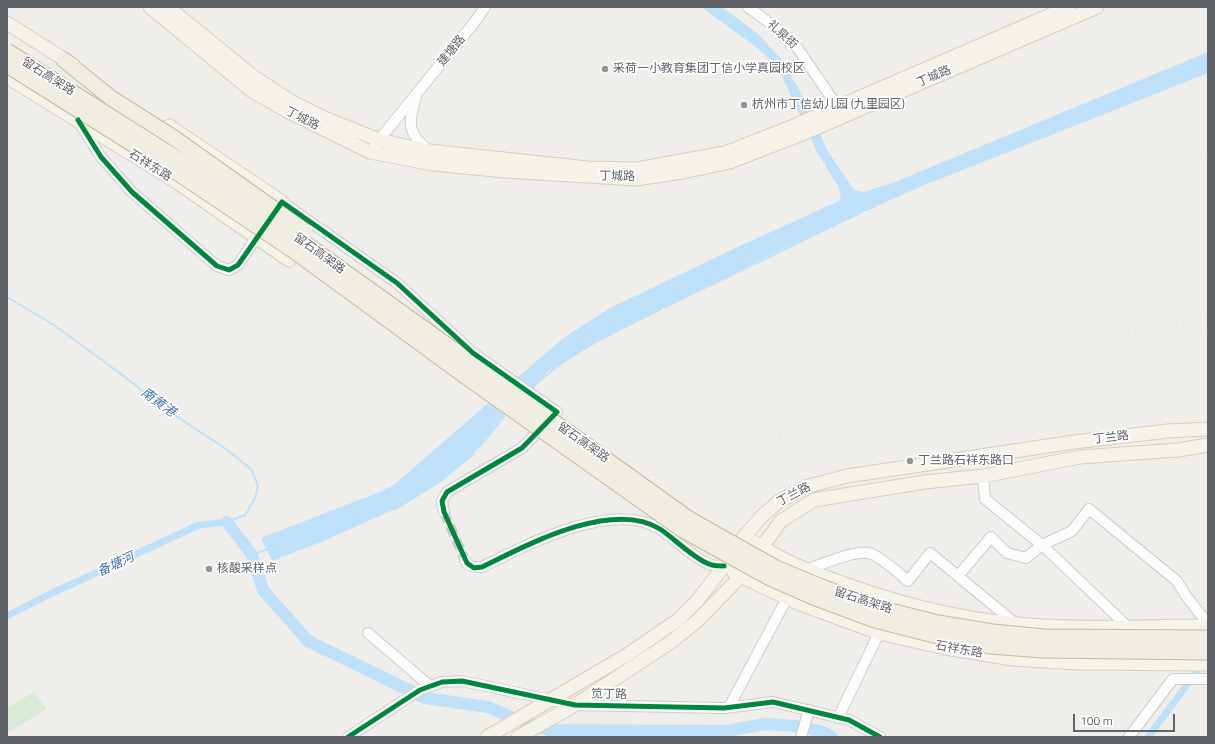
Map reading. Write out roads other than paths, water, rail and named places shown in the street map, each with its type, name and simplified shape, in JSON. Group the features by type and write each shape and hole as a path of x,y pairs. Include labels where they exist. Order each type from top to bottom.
{"highway":[{"name":"留石高架路","path":"7,51 173,156 299,239 469,371 683,530 770,578 813,597 875,620 934,635 990,646 1043,650 1208,652"},
{"path":"64,60 111,98 214,166 389,293 469,371"},
{"name":"留石高架路","path":"7,65 166,165 469,371 689,518 776,568 819,586 879,608 924,620 993,632 1044,637 1208,638"},
{"path":"288,260 403,339 469,371"}],"main road":[{"name":"丁城路","path":"150,7 252,91 287,112 370,152 433,164 541,173 636,178 683,172 730,162 819,120 1097,7"},
{"name":"丁城路","path":"168,7 254,77 292,102 326,119 379,140 429,151 588,168 637,168 725,153 799,129"},
{"name":"丁城路","path":"819,120 837,106 1068,7"},
{"path":"7,23 216,156 282,202"},
{"name":"石祥东路","path":"7,77 178,183 288,260"},
{"name":"丁兰路","path":"487,737 627,655 672,624 697,601 744,537 761,517 778,502 805,487 847,476 1074,442 1168,431 1208,429"},
{"name":"丁兰路","path":"521,736 558,713 575,705 671,642 696,622 740,577 781,521 814,500 925,482 983,476 1080,457 1178,450 1208,445"},
{"path":"744,537 778,556 808,569 879,595 964,617 1016,624 1052,626 1208,625"},
{"name":"石祥东路","path":"724,566 740,577 787,598 879,633 945,648 1013,659 1075,663 1208,664"}],"street":[{"name":"建塘路","path":"370,152 478,19 484,7"},
{"name":"礼泉街","path":"748,7 783,33 796,46 837,106"},
{"name":"建塘路","path":"417,93 410,123 415,139 429,151"},
{"path":"78,120 101,158 132,192 217,266 229,270 238,265 282,202 397,283 454,334 462,344 557,412 522,448 447,492 442,501 444,512"},
{"path":"983,476 985,499 1042,545 1127,626"},
{"path":"958,576 991,537 1007,553 1026,558 1042,545 1072,531 1089,509 1177,581 1186,596 1208,625"},
{"path":"465,560 466,563 474,568 482,567 542,539 571,528 625,519 641,521 659,528 710,565 724,566"},
{"path":"808,569 848,556 869,552 888,564 908,581 930,553 1016,624"},
{"path":"728,707 787,598"},
{"path":"368,633 430,686"},
{"path":"838,718 879,633"},
{"path":"1129,737 1173,679 1208,679"},
{"name":"笕丁路","path":"348,737 420,690 442,682 462,681 481,683 575,705 675,708 728,707 773,702 807,713 849,720 880,737"},
{"path":"801,737 807,713"}],"water":[{"path":"701,7 722,7 758,34 783,61 807,104 827,150 854,190 864,192 895,182 1208,52 1208,72 919,186 788,246 598,340 547,372 498,422 473,454 438,483 395,509 321,542 272,561 261,538 382,491 395,484 562,339 610,308 839,201 841,195 838,186 817,152 782,76 771,60 752,44"}],"waterway":[{"path":"1061,130 1208,72"},
{"path":"879,204 919,186 1056,132"},
{"path":"866,210 875,206"},
{"path":"665,307 862,212"},
{"name":"南黄港","path":"7,297 54,325 121,374 164,408 226,449 251,469 258,485 255,498 245,515 227,522"},
{"path":"531,389 545,376 592,344 661,309"},
{"path":"479,447 504,417"},
{"path":"394,510 438,483 474,454"},
{"name":"备塘河","path":"7,616 48,595 199,525 227,522"},
{"path":"227,522 252,555 263,590 308,641 425,698 488,707 515,719 549,730 726,731 765,724 797,726 823,732 832,737"},
{"path":"252,555 268,549"},
{"path":"1148,737 1196,673"}],"tunnel":[{"path":"444,512 465,560"}],"railway":[{"path":"100,688 136,661 190,611 220,572 240,554 318,455 387,379 405,365 454,334 494,310 718,214 821,165 898,134 1194,7"},
{"path":"439,518 515,503 545,493 755,397 899,345 935,324 1003,256 1032,232 1208,155"},
{"path":"7,175 104,190 156,201 318,225 406,242 505,257 826,312 878,319 1025,344"},
{"path":"45,737 264,611 331,576 407,545 650,463 1049,338 1183,310 1208,308"},
{"path":"1029,350 1116,330 1208,317"},
{"path":"1099,339 1154,330 1208,325"},
{"path":"1075,351 1153,338 1208,333"},
{"path":"517,520 647,476 897,396 1070,346"},
{"path":"1060,350 1208,375"},
{"path":"752,448 841,419"},
{"path":"581,504 722,458"},
{"path":"401,553 522,513"},
{"path":"388,569 481,536 526,522"},
{"path":"66,737 234,640 277,617 363,574 408,555"}],"place":[{"name":"采荷一小教育集团丁信小学真园校区","path":"605,69"},
{"name":"杭州市丁信幼儿园 (九里园区)","path":"744,105"},
{"name":"丁兰路石祥东路口","path":"910,461"},
{"name":"核酸采样点","path":"209,569"}]}
